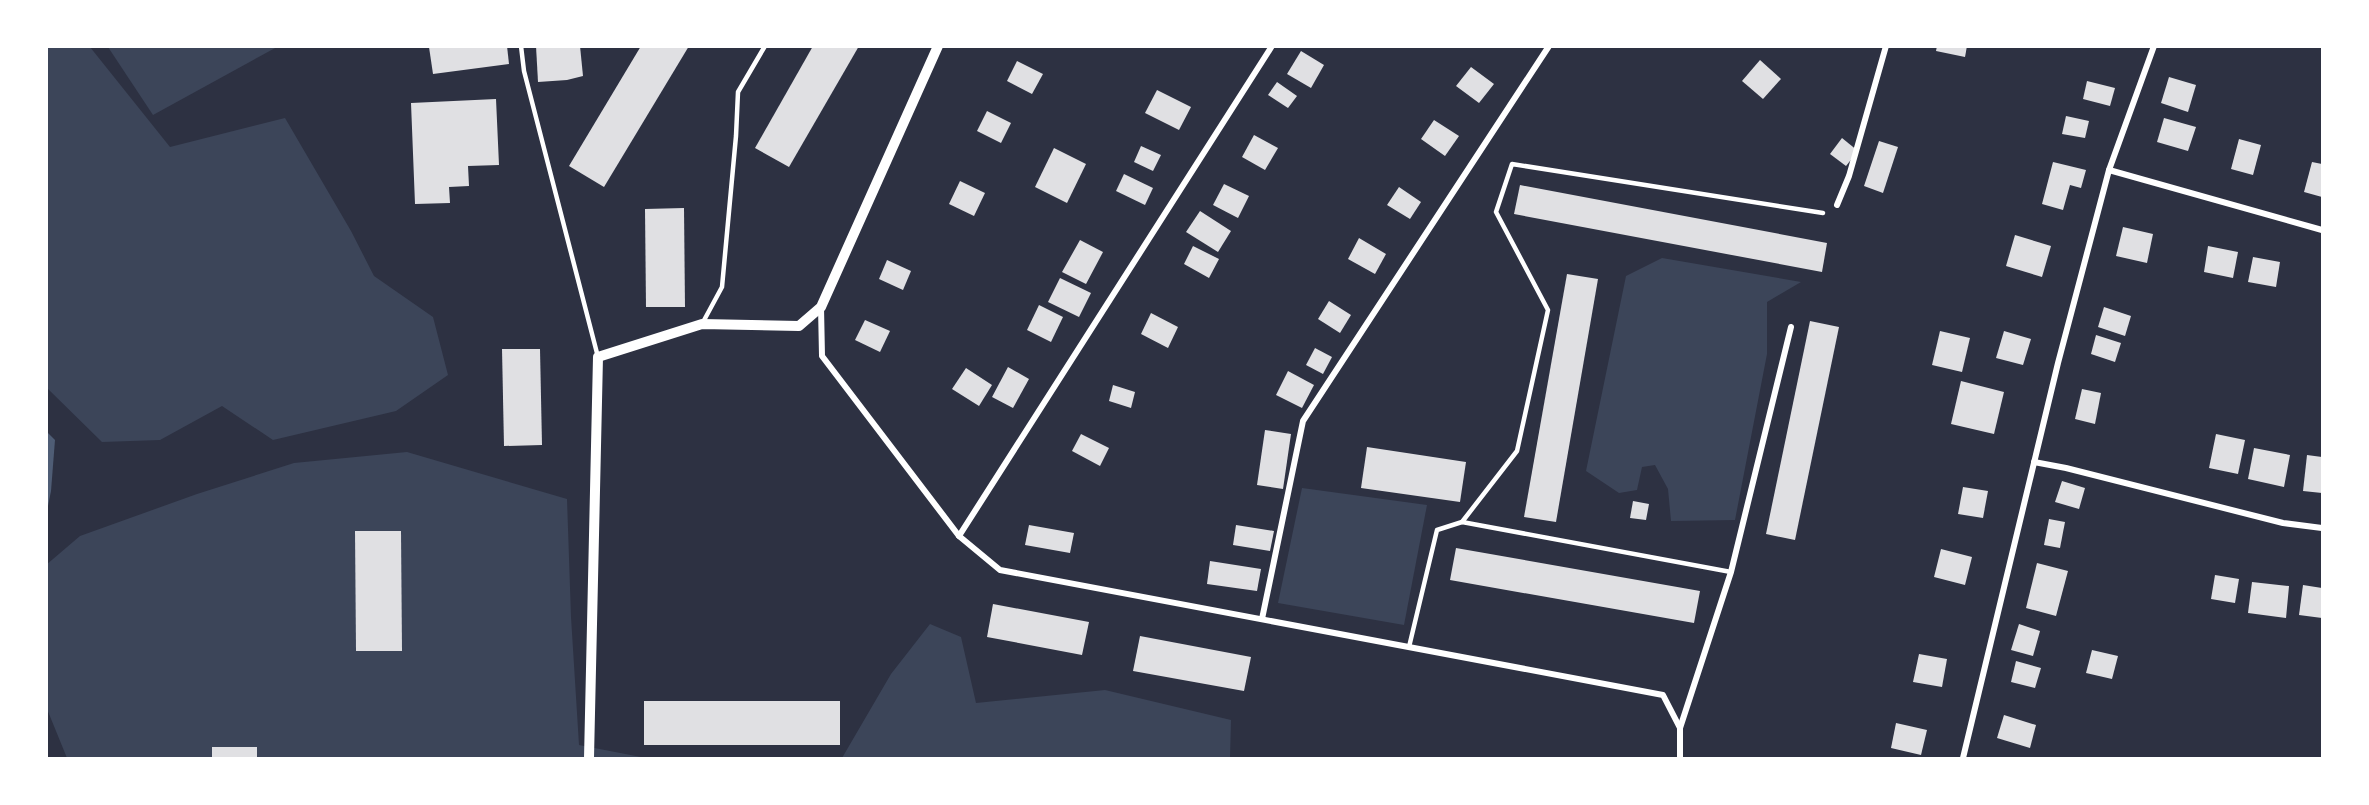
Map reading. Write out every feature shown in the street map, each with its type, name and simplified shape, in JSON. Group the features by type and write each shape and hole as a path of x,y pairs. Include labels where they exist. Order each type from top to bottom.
{"street":[{"path":"590,759 598,357 702,324 799,326 821,307 938,46"},
{"path":"959,536 1272,46"},
{"path":"1262,619 1303,421 1549,46"},
{"path":"1837,205 1849,176 1886,46"},
{"path":"1963,759 2058,363 2109,170 2154,46"},
{"path":"2109,170 2322,230"},
{"path":"821,307 822,356 959,536 1000,570 1663,695 1680,728"},
{"path":"1680,759 1680,728 1731,572 1791,327"},
{"path":"2034,462 2283,524 2322,528"}],"lane":[{"path":"521,46 524,71 598,357"},
{"path":"702,324 722,287 738,92 765,46"},
{"path":"1462,522 1517,451 1548,310 1496,212 1512,164 1823,213"},
{"path":"1409,647 1437,530 1462,522 1731,572"}],"shaded area":[{"path":"46,47 90,47 170,147 285,118 351,231 374,276 433,317 448,375 396,411 273,440 222,406 160,440 102,442 47,388"},
{"path":"108,47 277,47 153,115"},
{"path":"1662,258 1801,282 1767,302 1767,354 1735,520 1671,521 1668,489 1655,465 1642,467 1637,490 1619,493 1586,471 1626,276"},
{"path":"47,432 55,440 47,511"},
{"path":"407,452 567,499 579,745 646,758 67,758 47,709 46,565 80,536 197,494 294,463"},
{"path":"1302,488 1427,505 1404,625 1278,603"},
{"path":"930,624 961,637 976,703 1105,690 1231,720 1230,758 842,758 891,674"}],"building":[{"path":"507,46 509,64 433,74 429,47"},
{"path":"536,46 580,46 583,76 567,80 538,82"},
{"path":"641,46 689,46 604,187 569,166"},
{"path":"813,46 859,46 789,167 755,148"},
{"path":"1937,46 1967,46 1965,57 1936,51"},
{"path":"1301,51 1324,65 1311,88 1287,74"},
{"path":"1760,60 1781,79 1763,99 1742,81"},
{"path":"1017,61 1043,74 1032,94 1007,81"},
{"path":"1471,67 1494,84 1479,103 1456,86"},
{"path":"2169,77 2196,85 2188,112 2161,103"},
{"path":"2087,81 2115,88 2110,106 2083,99"},
{"path":"1277,82 1297,96 1288,108 1268,95"},
{"path":"1157,90 1191,107 1179,130 1145,113"},
{"path":"496,99 499,165 468,166 469,186 449,187 450,203 415,204 411,103"},
{"path":"987,111 1011,123 1001,143 977,131"},
{"path":"2066,116 2089,121 2085,138 2062,134"},
{"path":"2164,118 2196,127 2188,151 2157,142"},
{"path":"1434,120 1459,136 1445,156 1421,139"},
{"path":"1254,135 1278,148 1265,170 1242,157"},
{"path":"1842,138 1858,151 1846,166 1830,154"},
{"path":"2239,139 2261,145 2253,175 2231,169"},
{"path":"1879,141 1898,147 1883,193 1864,186"},
{"path":"1141,146 1161,155 1153,171 1134,162"},
{"path":"1054,148 1086,164 1067,203 1035,187"},
{"path":"2053,162 2086,170 2081,188 2070,185 2063,210 2042,204"},
{"path":"2312,162 2322,164 2322,197 2304,192"},
{"path":"1124,174 1153,188 1145,205 1116,191"},
{"path":"960,181 985,193 974,216 949,204"},
{"path":"1224,184 1249,196 1238,218 1213,205"},
{"path":"1520,185 1827,243 1822,272 1514,214"},
{"path":"1399,187 1421,202 1410,219 1387,205"},
{"path":"684,208 685,307 646,307 645,209"},
{"path":"1200,211 1231,231 1218,252 1186,232"},
{"path":"2123,227 2153,234 2147,263 2116,256"},
{"path":"2015,235 2051,246 2042,277 2006,266"},
{"path":"1359,238 1386,254 1375,274 1348,259"},
{"path":"1080,240 1103,252 1086,284 1062,272"},
{"path":"1193,246 1219,259 1209,278 1184,264"},
{"path":"2208,246 2238,252 2233,278 2204,272"},
{"path":"2253,257 2280,262 2276,287 2248,282"},
{"path":"887,260 911,271 903,290 879,279"},
{"path":"1567,274 1598,279 1556,522 1524,517"},
{"path":"1060,278 1091,293 1079,317 1048,302"},
{"path":"1329,301 1351,315 1340,333 1318,319"},
{"path":"1039,305 1063,317 1051,342 1027,330"},
{"path":"2104,307 2131,316 2125,336 2098,327"},
{"path":"1151,313 1178,327 1168,348 1141,334"},
{"path":"865,320 890,331 880,352 855,340"},
{"path":"1810,321 1839,327 1795,540 1766,534"},
{"path":"1940,331 1970,338 1962,372 1932,365"},
{"path":"2004,331 2031,339 2023,365 1996,358"},
{"path":"2096,335 2121,343 2115,362 2091,354"},
{"path":"1315,348 1332,357 1323,374 1306,365"},
{"path":"502,349 540,349 542,445 504,446"},
{"path":"1008,367 1029,379 1013,408 992,397"},
{"path":"966,368 992,385 979,406 952,389"},
{"path":"1288,371 1314,385 1302,408 1276,395"},
{"path":"1961,381 2004,392 1994,434 1951,424"},
{"path":"1113,385 1135,392 1131,408 1109,401"},
{"path":"2082,389 2101,393 2095,424 2075,419"},
{"path":"1265,430 1291,434 1283,489 1257,485"},
{"path":"1081,434 1109,448 1100,466 1072,451"},
{"path":"2216,434 2245,440 2238,474 2209,468"},
{"path":"1367,447 1466,462 1460,502 1361,488"},
{"path":"2254,448 2290,455 2284,487 2248,479"},
{"path":"2307,455 2322,457 2322,493 2303,491"},
{"path":"2062,481 2085,488 2079,509 2055,502"},
{"path":"1963,487 1988,491 1983,518 1958,514"},
{"path":"1633,501 1649,504 1646,520 1630,518"},
{"path":"2049,519 2065,522 2060,548 2044,545"},
{"path":"1029,525 1074,533 1070,553 1025,545"},
{"path":"1236,525 1274,531 1270,551 1233,545"},
{"path":"355,531 401,531 402,651 356,651"},
{"path":"1456,548 1700,591 1694,623 1450,580"},
{"path":"1941,549 1972,557 1965,585 1934,577"},
{"path":"1210,561 1261,569 1257,591 1207,584"},
{"path":"2037,563 2068,571 2056,616 2026,608"},
{"path":"2215,575 2239,579 2235,603 2211,599"},
{"path":"2252,582 2289,586 2286,618 2248,613"},
{"path":"2303,585 2322,588 2322,618 2299,615"},
{"path":"993,604 1089,622 1082,655 987,637"},
{"path":"2019,624 2040,631 2033,656 2011,650"},
{"path":"1140,636 1251,657 1244,691 1133,671"},
{"path":"2092,650 2118,656 2112,679 2086,673"},
{"path":"1919,654 1947,659 1942,687 1913,682"},
{"path":"2016,661 2041,668 2035,688 2011,682"},
{"path":"644,701 840,701 840,745 644,745"},
{"path":"2004,715 2036,725 2030,748 1997,738"},
{"path":"1896,723 1927,730 1921,755 1891,748"},
{"path":"212,747 257,747 257,758 212,758"}]}
